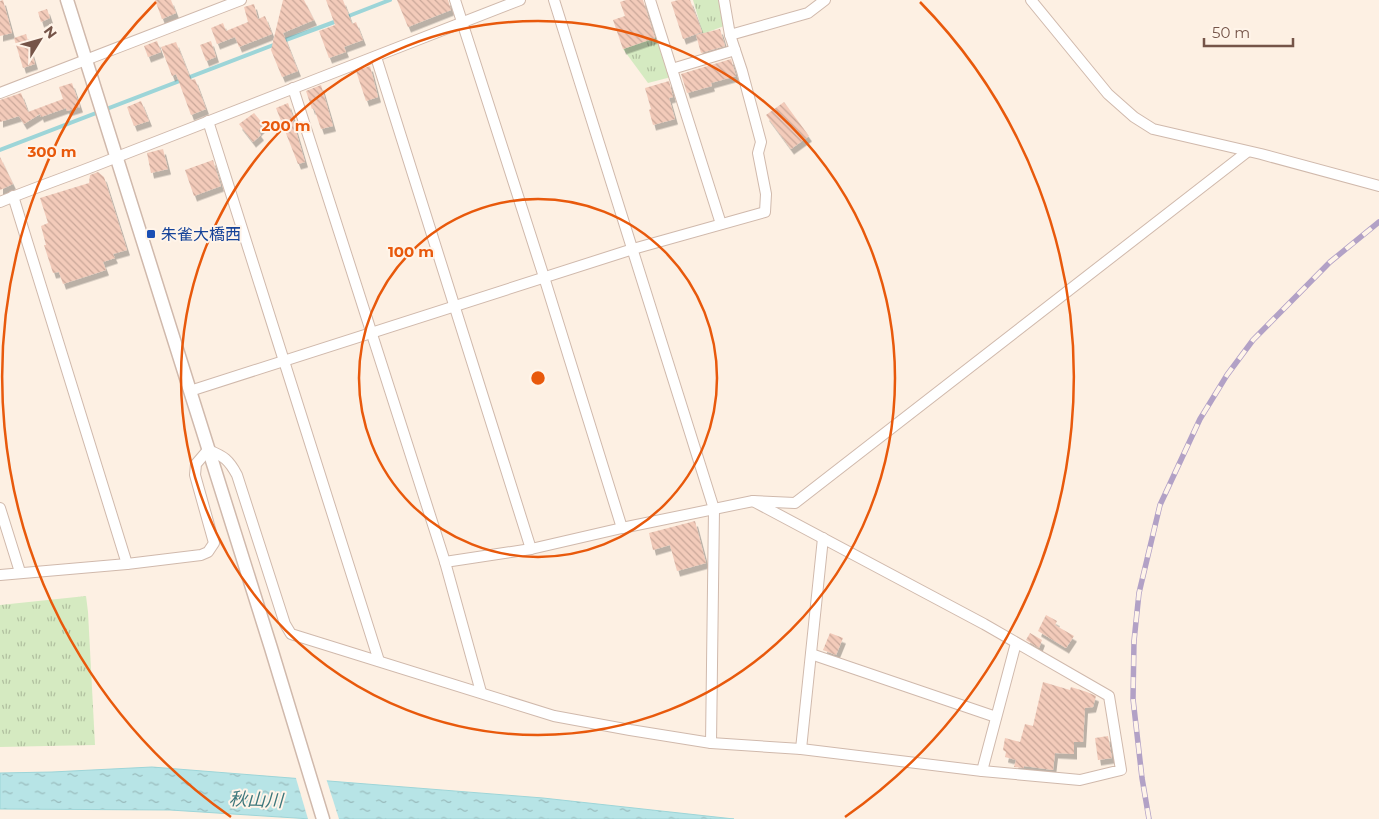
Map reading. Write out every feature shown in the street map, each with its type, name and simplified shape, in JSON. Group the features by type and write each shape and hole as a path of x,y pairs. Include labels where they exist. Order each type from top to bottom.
{"street":[{"path":"67,0 323,819"},
{"path":"0,93 241,0"},
{"path":"455,0 622,528"},
{"path":"0,202 520,0"},
{"path":"554,0 714,509 711,743"},
{"path":"650,0 721,224"},
{"path":"190,391 633,249 765,212 766,194 758,153 761,142 730,35 724,0"},
{"path":"730,35 808,14 825,0"},
{"path":"1030,0 1108,94 1134,117 1153,129 1377,184"},
{"path":"672,69 735,50"},
{"path":"376,57 531,549"},
{"path":"293,88 445,562 482,692"},
{"path":"208,121 379,661"},
{"path":"445,562 531,549 753,501 795,503 1246,152"},
{"path":"13,196 127,564"},
{"path":"208,450 221,455 231,463 237,475 285,624 291,634 554,716 630,730 711,743 801,749 982,771 1080,780 1121,770 1109,696 1016,643 753,501"},
{"path":"0,574 127,564 201,555 208,552 214,543 194,475 196,464 208,450"},
{"path":"0,508 20,572"},
{"path":"801,749 823,538"},
{"path":"982,771 1016,643"},
{"path":"811,654 996,717"}],"green space":[{"path":"693,0 720,0 724,26 703,34"},
{"path":"657,37 671,77 648,83 623,49"},
{"path":"86,596 95,745 0,747 0,605"}],"water":[{"name":"秋山川","path":"152,767 543,798 734,819 311,819 170,810 0,809 0,773"}],"pier":[{"path":"295,775 326,778 339,819 308,819"}],"building":[{"path":"3,0 12,33 0,36 0,1"},
{"path":"155,0 171,0 176,13 162,19"},
{"path":"283,0 304,0 314,20 283,33 298,71 282,77 271,50"},
{"path":"326,0 343,0 352,24 356,22 363,40 344,47 346,52 329,58 319,31 335,25"},
{"path":"397,0 448,0 451,10 408,27"},
{"path":"643,0 655,38 623,49 613,20 625,16 620,2"},
{"path":"690,0 702,32 683,39 671,2"},
{"path":"254,4 258,19 265,16 272,34 239,47 235,37 217,44 211,28 223,23 226,31 248,22 244,7"},
{"path":"47,9 50,18 41,22 38,12"},
{"path":"720,29 725,46 701,53 696,35"},
{"path":"26,34 35,64 23,68 14,38"},
{"path":"157,41 161,52 148,57 144,46"},
{"path":"211,41 216,57 206,61 200,45"},
{"path":"176,42 191,80 195,79 206,109 191,115 176,74 172,76 161,47"},
{"path":"731,59 736,76 711,83 712,86 687,93 681,74"},
{"path":"370,66 378,97 366,101 356,71"},
{"path":"669,81 673,97 669,98 675,119 653,125 645,88"},
{"path":"72,83 80,107 67,111 66,108 41,117 40,114 24,124 19,116 0,122 0,100 21,93 28,112 63,99 59,87"},
{"path":"321,85 333,126 321,129 306,91"},
{"path":"141,101 149,121 134,126 127,107"},
{"path":"784,102 809,136 791,149 766,115"},
{"path":"288,103 305,162 298,164 276,108"},
{"path":"254,113 264,125 258,131 261,135 253,142 239,124"},
{"path":"163,149 168,169 151,173 147,153"},
{"path":"0,157 13,184 0,190"},
{"path":"213,160 221,186 194,196 185,170"},
{"path":"98,172 104,177 127,250 113,254 115,258 103,262 106,270 63,284 59,272 53,273 44,245 46,245 41,226 48,223 40,198 89,183 90,175"},
{"path":"695,521 706,563 677,571 670,545 653,550 649,533"},
{"path":"1046,615 1057,621 1055,625 1074,636 1066,648 1038,631"},
{"path":"830,633 843,638 836,655 823,650"},
{"path":"1030,633 1042,640 1039,648 1026,640"},
{"path":"1043,682 1070,690 1071,687 1096,696 1093,707 1085,708 1083,742 1074,742 1074,754 1055,753 1053,770 1024,766 1024,768 1014,767 1016,760 1005,757 1006,752 1003,750 1005,738 1020,742 1025,724 1033,726"},
{"path":"1108,736 1112,758 1098,760 1095,738"}],"waterway":[{"path":"346,17 390,0"},
{"path":"283,41 337,21"},
{"path":"0,150 276,44"}],"railway":[{"path":"1149,819 1142,778 1133,699 1134,641 1139,593 1160,505 1200,419 1227,375 1253,340 1330,262 1379,222"}],"place":[{"name":"朱雀大橋西","path":"151,234"}]}
